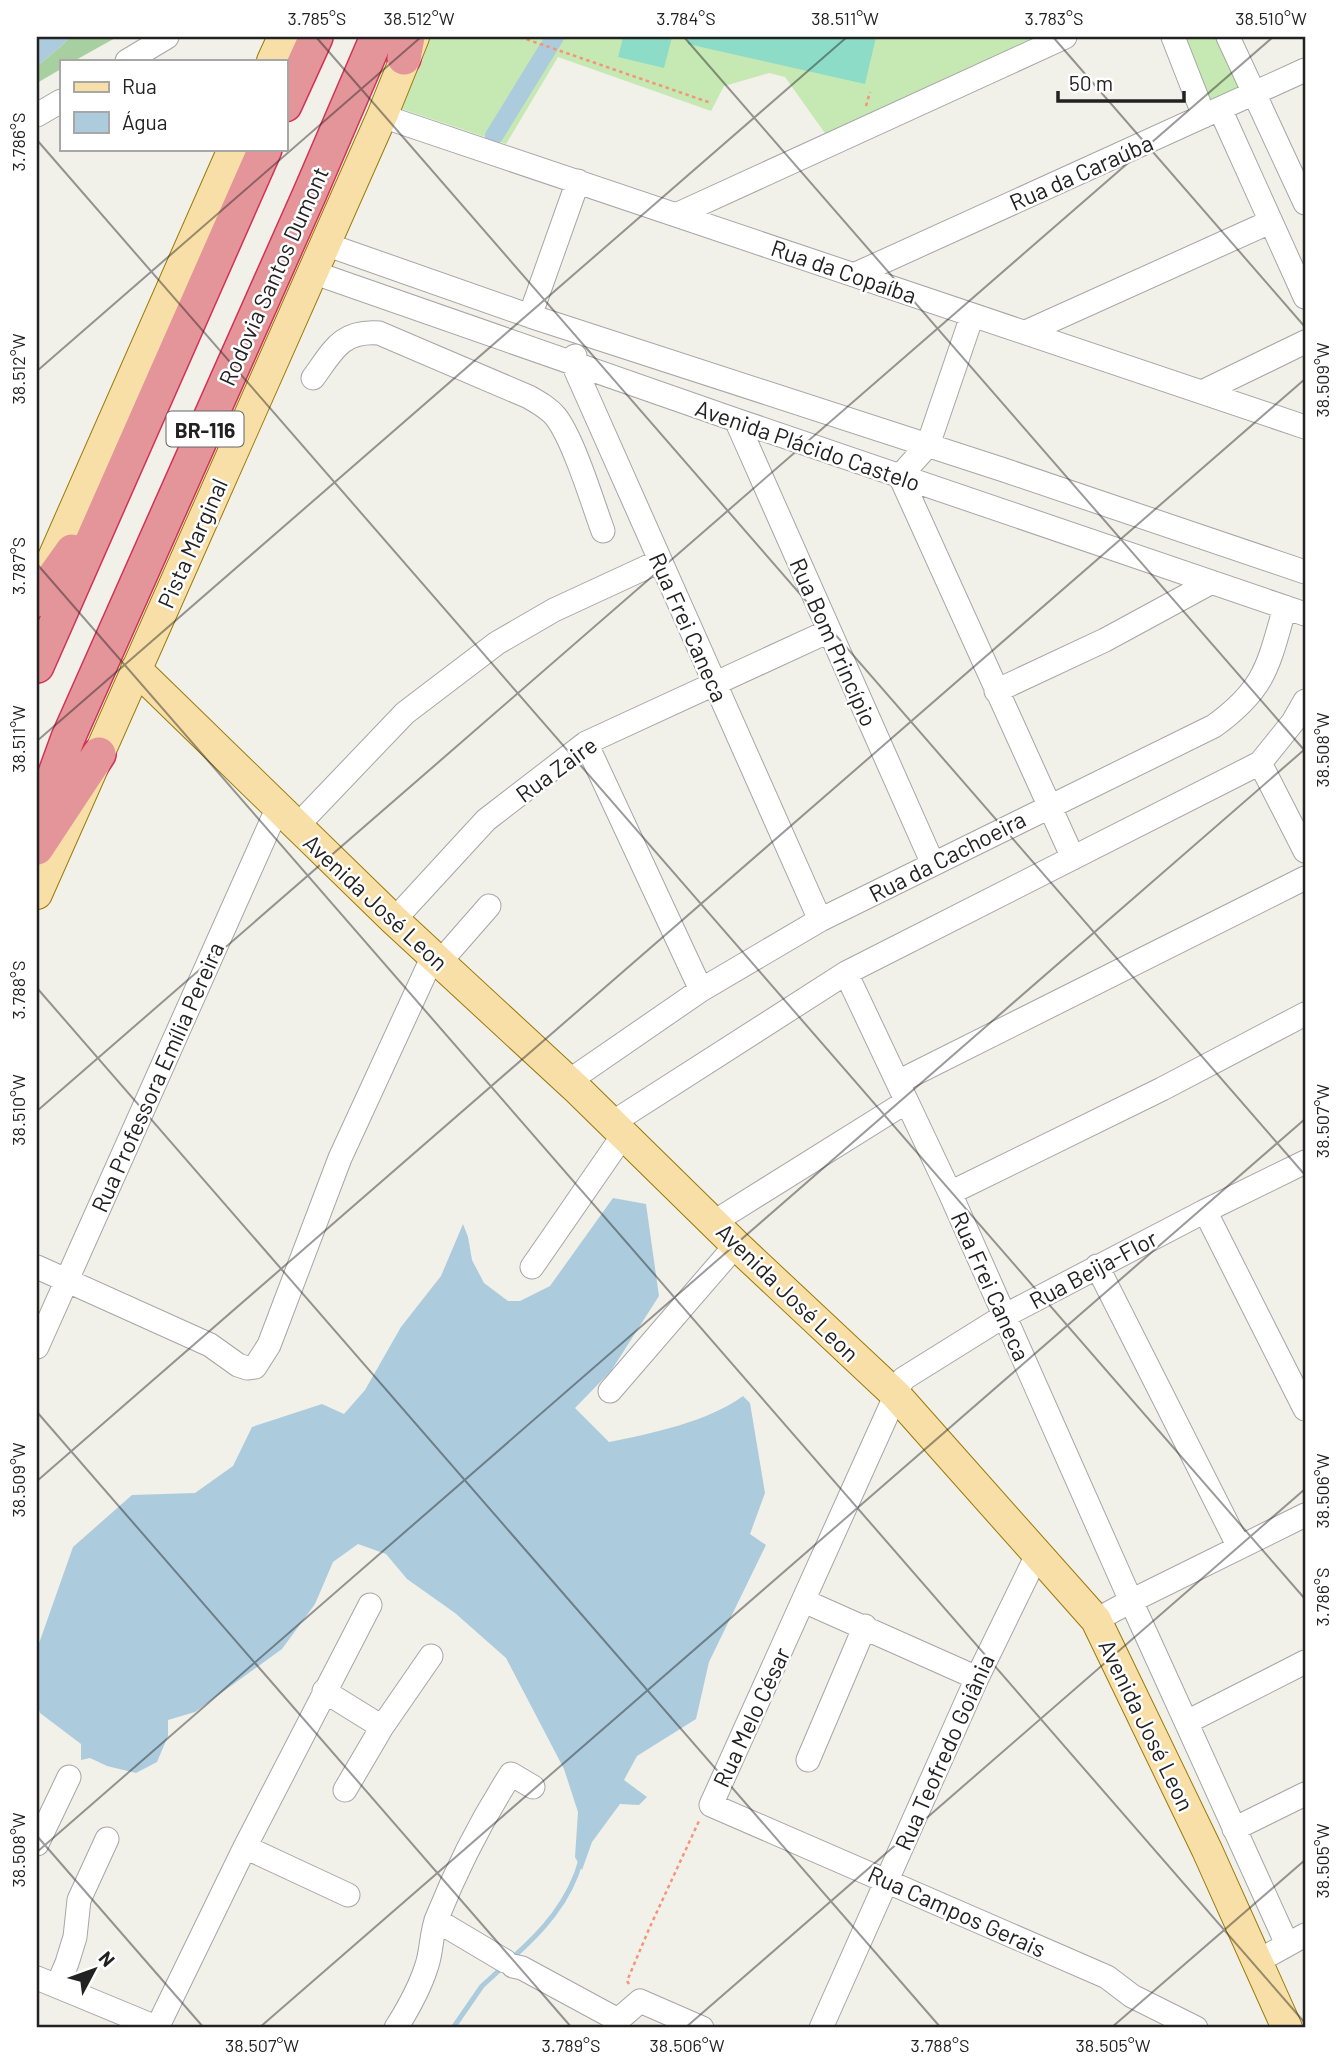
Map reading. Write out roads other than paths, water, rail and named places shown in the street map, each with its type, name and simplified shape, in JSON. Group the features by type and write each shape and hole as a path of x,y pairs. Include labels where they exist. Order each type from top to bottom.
{"highway":[{"path":"287,101 316,37"},
{"name":"Rodovia Santos Dumont","path":"37,823 68,738 377,37"},
{"name":"BR-116","path":"37,666 265,150"},
{"path":"37,600 109,501"},
{"path":"37,848 99,754"}],"main road":[{"path":"272,60 283,37"},
{"name":"Pista Marginal","path":"37,894 382,116 409,44"},
{"path":"37,593 233,150"},
{"name":"Avenida José Leon","path":"136,668 394,920 574,1086 736,1245 896,1395 1096,1620 1258,1961 1285,2027"}],"street":[{"path":"129,60 167,37"},
{"path":"678,214 1065,37"},
{"path":"1174,37 1216,111 1305,297"},
{"path":"1228,37 1251,94 1305,203"},
{"name":"Rua da Caraúba","path":"856,274 1305,70"},
{"path":"37,115 60,102"},
{"name":"Rua da Copaíba","path":"382,116 1305,427"},
{"path":"530,316 578,181"},
{"path":"1026,332 1270,222"},
{"name":"Avenida Plácido Castelo","path":"325,244 530,316 928,445 1305,572"},
{"name":"Avenida Plácido Castelo","path":"312,272 1295,611"},
{"path":"972,316 928,445 900,476 1072,854"},
{"path":"428,355 440,318"},
{"path":"573,364 583,332"},
{"path":"313,378 339,343 350,335 379,333 529,397 548,409 566,435 603,531"},
{"path":"1202,392 1305,342"},
{"name":"Rua Frei Caneca","path":"573,364 820,920"},
{"name":"Rua Bom Princípio","path":"736,420 933,864"},
{"name":"Rua Professora Emília Pereira","path":"37,1347 287,817 405,713 498,643 554,610 660,561"},
{"path":"996,691 1104,640 1210,583"},
{"name":"Rua da Cachoeira","path":"574,1086 701,990 820,920 933,864 1052,814 1214,726 1254,692 1295,611"},
{"name":"Rua Zaire","path":"394,920 486,820 586,743 829,631"},
{"path":"532,1267 613,1123 846,973 1072,854 1260,763 1293,722 1305,701"},
{"path":"586,743 701,990"},
{"path":"1260,763 1305,851"},
{"path":"714,1222 902,1092 1305,878"},
{"path":"37,1266 210,1345 247,1368 258,1364 269,1345 341,1158 436,959 489,905"},
{"name":"Rua Frei Caneca","path":"846,973 950,1193 1234,1829 1296,1940"},
{"path":"950,1193 1162,1089 1305,1014"},
{"name":"Rua Beija-Flor","path":"896,1395 903,1379 1004,1316 1097,1266 1305,1162"},
{"path":"1205,1211 1305,1409"},
{"path":"610,1391 736,1245"},
{"path":"1097,1266 1239,1547"},
{"name":"Rua Melo César","path":"711,1805 896,1395"},
{"path":"1096,1620 1305,1515"},
{"name":"Rua Teofredo Goiânia","path":"821,2028 931,1785 976,1678 1037,1555"},
{"path":"804,1601 865,1626 976,1678"},
{"path":"107,1839 79,1900 75,1937 67,1963 47,1982 157,2028 324,1690 370,1605"},
{"path":"808,1760 865,1626"},
{"path":"345,1790 382,1727 431,1656"},
{"path":"1186,1722 1305,1662"},
{"path":"324,1690 382,1727"},
{"path":"396,2028 411,2004 427,1965 436,1920 486,1813 511,1774 533,1787"},
{"path":"37,1844 69,1777"},
{"path":"1234,1829 1305,1794"},
{"name":"Rua Campos Gerais","path":"711,1805 1107,1976 1132,1996 1196,2028"},
{"path":"245,1847 348,1895"},
{"path":"436,1920 616,2024 640,2001 702,2028"},
{"path":"1258,1961 1296,1940"}],"water":[{"path":"37,37 70,37 37,66"},
{"path":"613,1198 646,1204 659,1296 611,1371 575,1408 609,1442 661,1431 697,1419 714,1413 743,1396 750,1403 765,1493 750,1534 766,1545 709,1662 696,1719 637,1756 624,1780 647,1797 639,1805 620,1804 592,1842 582,1870 575,1857 578,1812 564,1769 506,1658 455,1613 407,1579 386,1554 358,1544 333,1562 315,1604 282,1649 195,1712 168,1720 168,1736 157,1762 136,1773 107,1766 90,1758 81,1760 81,1744 40,1713 37,1703 37,1649 73,1547 132,1495 195,1493 233,1466 252,1427 322,1404 344,1414 365,1390 401,1327 441,1276 463,1224 472,1260 484,1283 508,1301 520,1301 550,1286"}],"waterway":[{"path":"494,136 555,37"},
{"path":"511,1959 554,1915 570,1889 581,1860"},
{"path":"453,2028 482,1986 504,1966"}]}
